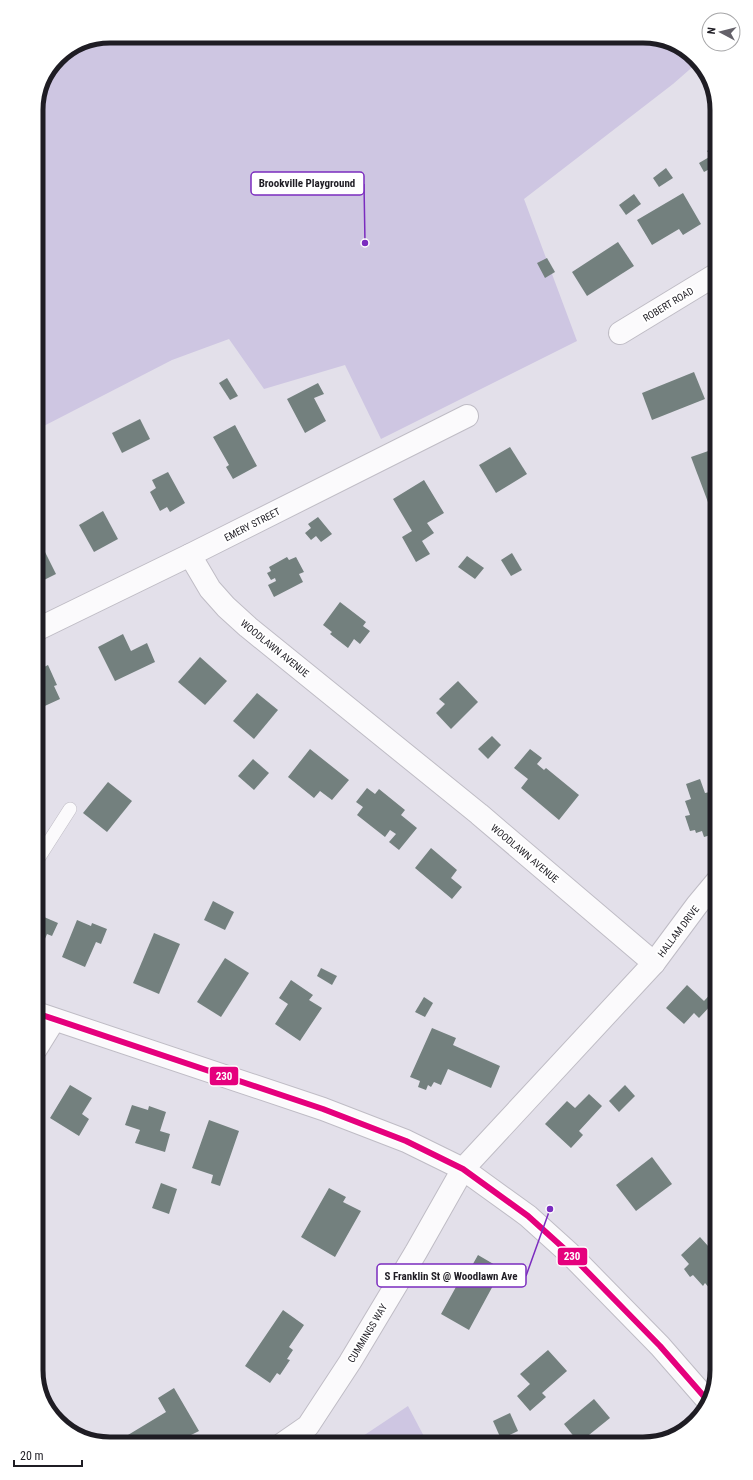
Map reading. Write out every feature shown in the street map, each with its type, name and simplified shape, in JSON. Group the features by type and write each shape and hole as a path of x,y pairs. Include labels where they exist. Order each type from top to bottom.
{"street":[{"name":"ROBERT ROAD","path":"620,333 710,278"},
{"name":"EMERY STREET","path":"43,627 190,555 467,416"},
{"name":"WOODLAWN AVENUE","path":"190,555 210,589 226,607 248,627 479,814 654,963"},
{"name":"HALLAM DRIVE","path":"654,963 710,889"},
{"path":"462,1169 654,963"},
{"path":"45,1017 323,1108 406,1141 462,1169 528,1216 569,1253 660,1346 704,1397"},
{"name":"CUMMINGS WAY","path":"292,1437 308,1426 333,1387 416,1252 462,1169"}],"lane":[{"path":"43,851 70,809"}],"shaded area":[{"path":"110,43 648,43 673,50 684,57 693,66 673,84 524,199 577,341 381,439 345,365 264,389 229,339 172,360 43,426 43,105 45,92 50,80 57,69 76,52 97,44"},
{"path":"408,1406 424,1437 362,1437"}],"building":[{"path":"710,157 710,169 704,172 699,163"},
{"path":"666,168 673,178 659,187 653,178"},
{"path":"683,193 701,224 683,235 679,229 652,245 637,220"},
{"path":"634,194 641,204 626,215 619,205"},
{"path":"618,242 634,266 587,296 572,272"},
{"path":"547,258 555,272 545,278 537,263"},
{"path":"694,372 705,399 652,420 642,393"},
{"path":"227,378 238,396 230,400 219,383"},
{"path":"318,383 324,394 314,398 326,421 305,433 287,399"},
{"path":"140,419 150,439 122,453 112,433"},
{"path":"235,425 257,466 233,479 226,467 229,465 213,437"},
{"path":"510,447 527,474 496,493 479,465"},
{"path":"710,450 710,507 691,457"},
{"path":"168,472 185,503 170,512 167,507 160,511 150,492 156,488 152,480"},
{"path":"424,480 444,513 427,523 434,533 422,541 430,554 416,562 402,537 412,531 393,499"},
{"path":"103,511 118,539 94,552 79,525"},
{"path":"318,517 332,534 321,542 316,536 311,540 305,533 311,528 308,524"},
{"path":"43,548 56,574 43,580"},
{"path":"512,553 522,570 511,576 501,560"},
{"path":"467,556 484,568 475,579 458,567"},
{"path":"287,557 289,560 296,557 304,572 299,574 303,582 274,597 268,585 276,581 275,578 271,580 267,573 271,571 269,567"},
{"path":"340,602 366,622 363,626 370,631 360,644 354,639 348,648 330,634 332,632 323,625"},
{"path":"123,634 131,651 147,643 155,662 115,681 98,647"},
{"path":"200,657 227,681 205,705 178,682"},
{"path":"48,665 57,685 54,686 60,699 43,707 43,668"},
{"path":"458,681 478,702 451,729 436,713 445,704 439,699"},
{"path":"257,693 278,710 254,739 233,721"},
{"path":"492,736 501,745 488,759 478,749"},
{"path":"310,749 349,780 332,800 320,791 314,798 288,777"},
{"path":"530,749 542,758 537,764 544,770 546,768 579,795 559,820 521,788 528,779 514,768"},
{"path":"253,759 269,773 254,790 238,776"},
{"path":"700,779 705,793 710,792 710,835 704,837 702,831 696,833 695,830 690,831 685,816 690,815 685,801 691,799 686,784"},
{"path":"108,782 132,801 107,832 83,813"},
{"path":"367,788 375,794 379,789 405,810 401,815 417,828 399,850 389,842 396,834 390,830 385,837 357,815 363,807 356,802"},
{"path":"431,848 457,870 451,878 462,887 452,899 415,868"},
{"path":"213,901 234,912 225,930 204,920"},
{"path":"43,917 58,923 52,936 47,934 43,943"},
{"path":"77,920 91,926 92,923 107,929 101,944 96,942 85,967 62,957"},
{"path":"154,933 180,944 159,994 133,983"},
{"path":"225,958 249,973 221,1017 197,1002"},
{"path":"321,968 337,976 332,985 317,976"},
{"path":"291,980 313,995 309,1000 322,1008 300,1041 275,1024 288,1004 279,998"},
{"path":"687,985 704,1001 710,995 710,1006 699,1018 694,1013 684,1024 666,1008"},
{"path":"424,997 433,1003 425,1017 415,1012"},
{"path":"432,1028 456,1038 453,1045 500,1066 491,1088 448,1069 441,1085 434,1082 431,1087 428,1085 426,1090 418,1087 420,1081 410,1077"},
{"path":"70,1085 92,1098 82,1114 89,1119 79,1136 50,1118"},
{"path":"625,1085 635,1096 619,1112 609,1101"},
{"path":"589,1094 602,1106 579,1131 583,1135 571,1148 545,1124 567,1101 575,1108"},
{"path":"132,1105 148,1110 149,1106 166,1112 160,1131 170,1134 165,1152 135,1143 140,1130 125,1125"},
{"path":"209,1120 239,1131 220,1186 211,1183 213,1175 192,1168"},
{"path":"652,1157 672,1184 636,1211 616,1185"},
{"path":"161,1183 177,1189 169,1214 152,1208"},
{"path":"329,1188 346,1197 343,1202 361,1211 335,1257 301,1237"},
{"path":"700,1237 710,1248 710,1289 705,1283 703,1286 693,1275 690,1277 684,1269 689,1264 681,1255"},
{"path":"478,1255 502,1269 469,1330 441,1314 462,1276 465,1278"},
{"path":"283,1310 304,1325 289,1347 293,1350 287,1359 290,1360 280,1375 277,1373 270,1383 245,1366"},
{"path":"548,1350 567,1371 542,1393 546,1397 530,1411 517,1396 530,1384 520,1374"},
{"path":"174,1388 199,1431 187,1437 125,1437 166,1412 158,1398"},
{"path":"594,1399 610,1418 586,1437 574,1437 564,1424"},
{"path":"510,1413 518,1431 505,1437 500,1437 493,1421"}],"transit line":[{"name":"230","path":"43,1015 323,1109 406,1141 463,1169 528,1216 569,1253 660,1346 704,1397"}],"place":[{"name":"Brookville Playground","path":"365,243"},
{"name":"S Franklin St @ Woodlawn Ave","path":"550,1209"}]}
